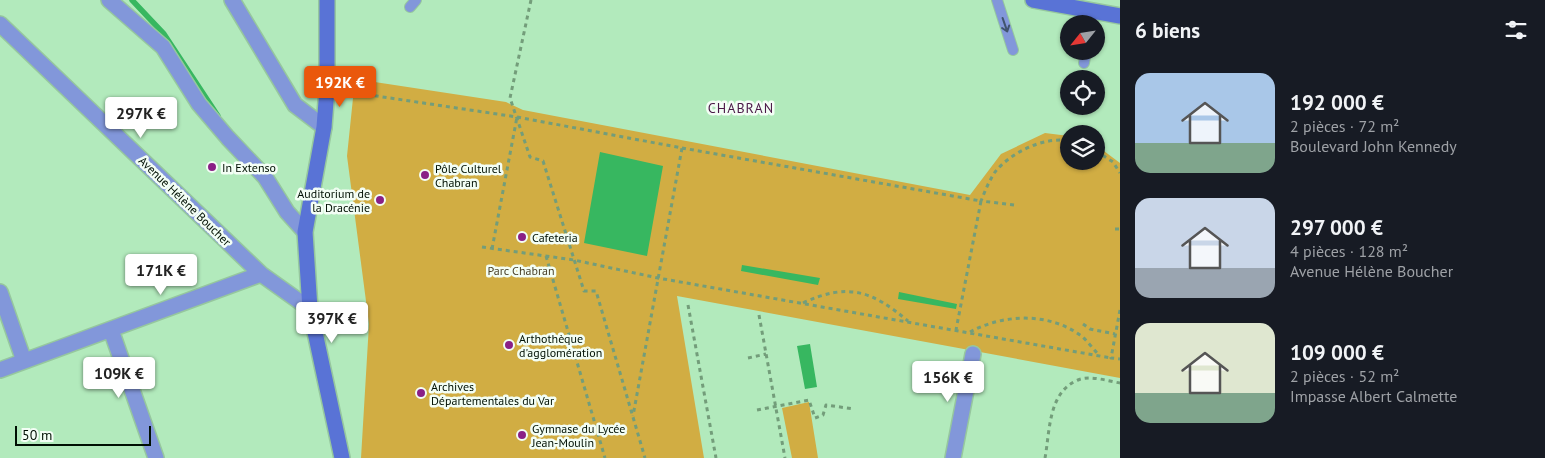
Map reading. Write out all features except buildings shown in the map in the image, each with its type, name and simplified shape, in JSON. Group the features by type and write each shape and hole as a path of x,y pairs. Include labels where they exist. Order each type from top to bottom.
{"street":[{"path":"110,0 163,46 199,104 265,177 287,212 305,232"},
{"path":"232,0 295,105 324,127"},
{"path":"328,0 327,89 324,127 305,232 310,309 342,458"},
{"path":"1033,0 1082,15"},
{"path":"1105,17 1120,16"},
{"name":"Avenue Hélène Boucher","path":"0,24 261,274 310,309"},
{"path":"0,370 261,274"},
{"path":"0,292 24,361"},
{"path":"111,330 156,458"},
{"path":"953,458 973,354"}],"lane":[{"path":"997,0 1014,50"}],"path":[{"path":"531,0 510,98 530,157 543,161 584,290 596,291 645,458"},
{"path":"327,89 517,117 1014,206"},
{"path":"492,249 517,117"},
{"path":"956,330 981,201 995,172 1005,162 1037,144 1060,142"},
{"path":"633,416 682,148"},
{"path":"1105,157 1113,162 1120,174"},
{"path":"1115,229 1120,229"},
{"path":"482,247 574,260 658,278 1120,359"},
{"path":"546,256 605,458"},
{"path":"803,303 837,290 854,293 874,297 909,322"},
{"path":"688,305 716,458"},
{"path":"1111,358 1120,310"},
{"path":"759,315 785,458"},
{"path":"969,332 1007,318 1030,318 1053,323 1080,335 1099,355"},
{"path":"1083,324 1090,329 1116,334"},
{"path":"748,358 766,354"},
{"path":"1045,458 1055,400 1069,386 1078,379 1091,378 1120,384"},
{"path":"757,410 809,400 815,418 823,415 826,405 854,409"}],"green space":[{"name":"Parc Chabran","path":"355,79 506,102 523,110 970,195 1001,154 1045,133 1060,135 1060,170 1105,170 1105,152 1120,163 1120,378 677,296 704,458 361,458 369,324 347,156"},
{"path":"809,402 818,458 792,458 782,408"}],"shaded area":[{"path":"600,152 663,166 647,256 584,243"},
{"path":"742,265 820,278 818,285 741,271"},
{"path":"899,292 957,304 956,309 898,299"},
{"path":"810,344 817,387 805,389 797,346"}],"waterway":[{"path":"132,0 164,34 218,116"}],"place":[{"name":"In Extenso","path":"212,167"},
{"name":"Pôle Culturel Chabran","path":"425,175"},
{"name":"Auditorium de la Dracénie","path":"380,200"},
{"name":"Cafeteria","path":"522,237"},
{"name":"Arthothèque d'agglomération","path":"509,345"},
{"name":"Archives Départementales du Var","path":"421,393"},
{"name":"Gymnase du Lycée Jean-Moulin","path":"522,435"}],"district":[{"name":"CHABRAN","path":"741,108"}]}
